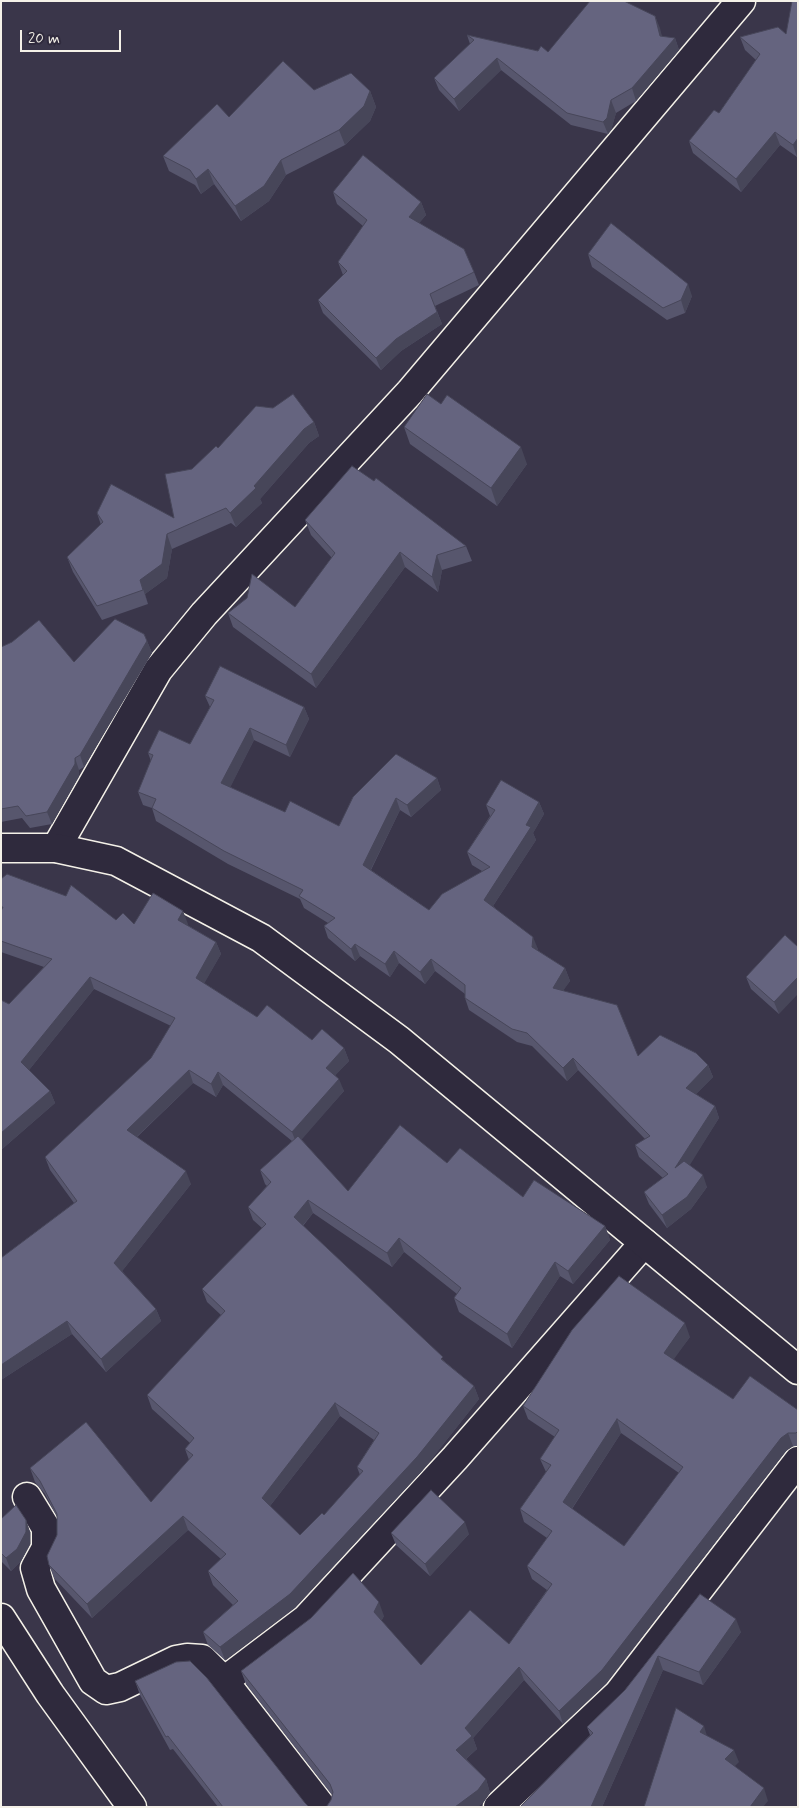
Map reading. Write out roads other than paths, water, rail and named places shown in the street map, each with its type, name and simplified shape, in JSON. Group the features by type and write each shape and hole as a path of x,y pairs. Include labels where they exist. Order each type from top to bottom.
{"street":[{"path":"56,848 158,670 204,614 410,392 740,1"},
{"path":"1,848 56,848 116,860 261,938 399,1040 798,1370"},
{"path":"224,1681 306,1619 455,1458 644,1243"},
{"path":"498,1807 618,1694 798,1461"},
{"path":"28,1497 46,1528 46,1548 35,1568 41,1588 93,1681 106,1690 120,1687 176,1660 187,1658 202,1659 224,1681 322,1807"},
{"path":"1,1618 50,1694 132,1807"}]}
